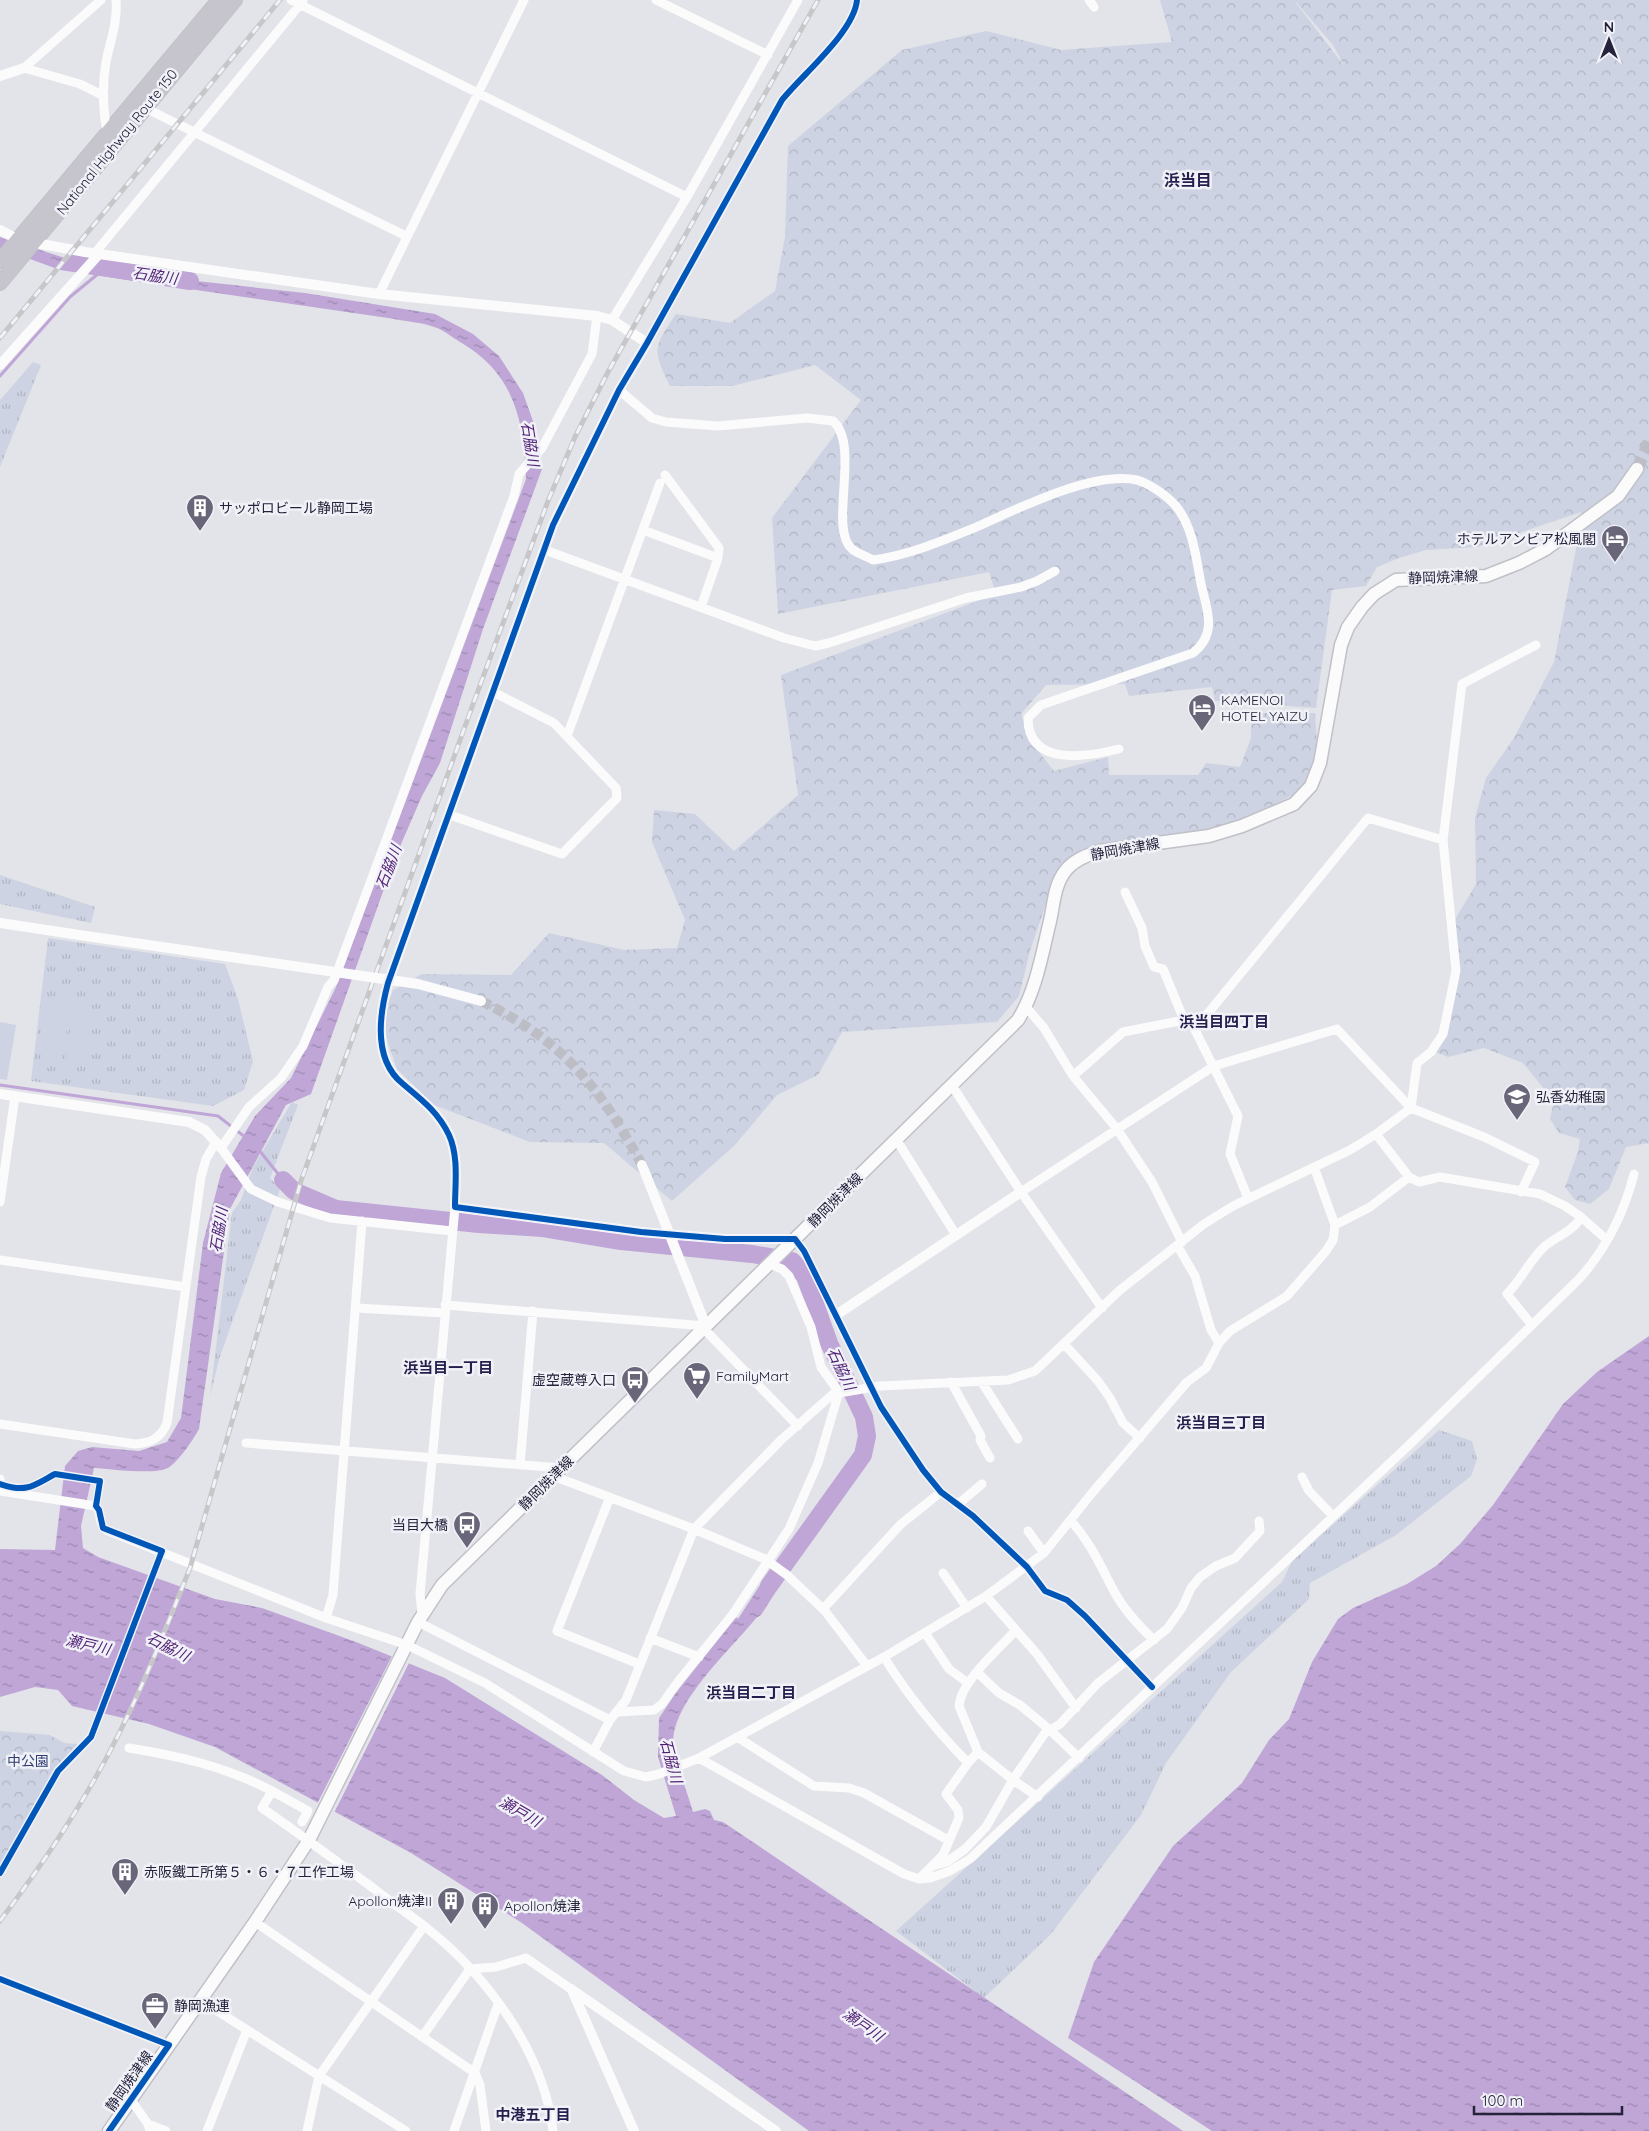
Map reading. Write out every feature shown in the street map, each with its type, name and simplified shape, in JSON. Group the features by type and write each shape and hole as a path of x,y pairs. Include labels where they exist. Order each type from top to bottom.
{"highway":[{"name":"National Highway Route 150","path":"4,257 219,0"},
{"name":"National Highway Route 150","path":"0,284 234,0"}],"main road":[{"name":"静岡焼津線","path":"109,2131 255,1922 311,1836 420,1618 442,1585 1018,1020 1026,1007 1057,884 1066,869 1083,857 1099,851 1209,836 1242,826 1294,804 1310,786 1320,763 1342,646 1348,627 1374,594 1396,580 1486,576 1519,563 1546,549 1618,496 1637,469"}],"street":[{"path":"0,76 24,68 101,0"},
{"path":"108,133 104,96 105,64 116,15 116,0"},
{"path":"291,0 302,2 688,197"},
{"path":"379,294 524,0"},
{"path":"656,0 768,55"},
{"path":"612,320 688,197 798,0"},
{"path":"610,1720 420,1618 420,1594 454,1207 455,1168 450,1137 434,1110 392,1073 384,1052 380,1026 381,1009 388,983 554,525 618,390 647,344 782,100 799,78 841,37 857,0"},
{"path":"0,365 98,253 302,2"},
{"path":"24,68 80,84 104,96"},
{"path":"145,108 406,236"},
{"path":"0,230 18,240 33,244 379,294 596,316 612,320 647,344"},
{"path":"0,1424 135,1444 146,1443 160,1436 167,1423 201,1177 206,1160 230,1136 249,1106 281,1078 303,1046 328,987 334,980 514,496 519,474 542,448 592,354 596,316"},
{"path":"618,390 652,418 666,422 718,426 807,418 833,421 843,434 845,446 843,515 846,537 851,549 873,560 934,544 1043,497 1083,485 1117,479 1136,480 1150,486 1175,505 1191,533 1207,614 1208,634 1201,646 1193,653 1041,705 1028,718 1028,728 1036,743 1049,751 1064,756 1094,755 1119,749"},
{"path":"566,736 663,479 718,548 718,558 701,607"},
{"path":"643,530 718,558"},
{"path":"545,550 784,638 815,646 966,598 1021,587 1055,571"},
{"path":"593,1752 610,1720 626,1700 694,1529 782,1439 832,1394 872,1386 981,1382 1020,1378 1044,1364 1120,1290 1204,1224 1248,1198 1376,1134 1411,1108 1417,1063 1431,1052 1442,1034 1456,971 1443,840 1462,684 1536,646"},
{"path":"450,814 562,854 617,798 616,788 554,723 493,692"},
{"path":"1195,1029 1368,818 1443,840"},
{"path":"1125,892 1142,928 1145,946 1154,967 1163,970 1184,1020"},
{"path":"0,923 418,984 481,1001"},
{"path":"1026,1007 1044,1028 1073,1076 1117,1129 1152,1182 1195,1276 1211,1330 1219,1343"},
{"path":"1073,1076 1123,1032 1184,1020 1192,1024 1238,1116 1230,1154 1248,1198"},
{"path":"836,1314 1214,1066 1338,1029 1411,1108 1484,1137 1535,1162 1520,1192"},
{"path":"951,1084 1021,1192 1102,1308"},
{"path":"0,1094 189,1122 205,1130 219,1145 251,1189 278,1202 330,1218 452,1231"},
{"path":"0,1202 15,1096"},
{"path":"1376,1134 1409,1178 1419,1182 1440,1176 1520,1192 1540,1194 1566,1206 1607,1240"},
{"path":"896,1139 956,1235"},
{"path":"642,1165 704,1327 798,1426"},
{"path":"0,1479 0,1490 16,1495 56,1498 90,1504 99,1510 101,1525 106,1530 405,1648 485,1683 593,1752 635,1775 646,1777 659,1774 699,1758 925,1633 986,1596 1044,1553 1092,1493 1187,1382 1206,1368 1219,1343 1237,1326 1287,1296 1326,1251 1333,1240 1335,1225 1314,1166"},
{"path":"699,1758 882,1864 919,1879 950,1871 970,1859 1079,1758 1579,1279 1594,1262 1622,1212 1634,1174"},
{"path":"1335,1225 1370,1207 1409,1178"},
{"path":"454,1207 670,1236 791,1244 804,1251 894,1428 941,1492 973,1516 1027,1567 1045,1591 1067,1600 1085,1616 1152,1687"},
{"path":"1531,1324 1507,1294 1519,1282 1542,1248 1577,1224 1581,1217"},
{"path":"326,1618 333,1595 362,1221"},
{"path":"0,1260 186,1287"},
{"path":"770,1263 782,1269 789,1276 812,1326 821,1367 839,1392"},
{"path":"356,1308 533,1311 704,1327"},
{"path":"520,1465 533,1311"},
{"path":"1065,1344 1098,1381 1110,1398 1123,1423 1140,1438"},
{"path":"951,1382 981,1436 980,1440 990,1458"},
{"path":"981,1382 1018,1439"},
{"path":"617,1712 654,1710 662,1704 733,1614 770,1562 789,1530 818,1463 839,1392"},
{"path":"246,1443 433,1456 520,1465 557,1472 610,1497 694,1529 770,1562 787,1575 823,1609 867,1666"},
{"path":"1302,1477 1309,1491 1333,1516"},
{"path":"957,1505 982,1484"},
{"path":"823,1609 902,1524 941,1492"},
{"path":"610,1497 557,1632 639,1664"},
{"path":"1071,1521 1084,1535 1126,1611 1154,1640"},
{"path":"932,1866 947,1862 965,1849 981,1832 1000,1804 1012,1780 1045,1733 1060,1724 1098,1683 1167,1628 1182,1608 1191,1588 1200,1576 1216,1566 1235,1558 1260,1532 1258,1521"},
{"path":"1028,1531 1044,1553"},
{"path":"943,1573 967,1608"},
{"path":"986,1596 1046,1666 1076,1708"},
{"path":"1016,1631 968,1683 960,1698 959,1706 978,1752 1012,1780 1038,1797"},
{"path":"925,1633 949,1669 968,1683"},
{"path":"650,1638 700,1657"},
{"path":"884,1656 904,1689 935,1728 968,1763"},
{"path":"978,1673 999,1693 1020,1705 1050,1730 1079,1758"},
{"path":"737,1737 814,1786 849,1788 864,1793 948,1840"},
{"path":"128,1748 174,1756 251,1780 308,1811 302,1822"},
{"path":"919,1879 944,1855 948,1840 959,1818 958,1810 946,1794 978,1752"},
{"path":"272,1792 262,1808 311,1836 424,1926 470,1969 512,2021 538,2071 553,2131"},
{"path":"255,1922 475,2073 480,2085 486,2131"},
{"path":"307,2131 319,2076 424,1926"},
{"path":"470,1969 496,1967 526,1958 776,2131"},
{"path":"422,2037 470,1969"},
{"path":"0,1979 170,2045"},
{"path":"571,1989 634,2131"},
{"path":"200,2000 406,2131"},
{"path":"454,2131 498,2004"},
{"path":"207,2131 247,2030"},
{"path":"131,2100 149,2127 166,2131"}],"green space":[{"path":"1160,0 1649,0 1649,1143 1626,1147 1609,1189 1590,1204 1575,1200 1565,1187 1578,1152 1580,1139 1559,1133 1550,1119 1554,1101 1523,1063 1484,1048 1448,1057 1436,1052 1452,1013 1453,923 1476,884 1475,818 1486,778 1514,738 1554,662 1578,539 1581,512 1477,547 1426,550 1399,558 1377,567 1366,586 1332,590 1316,708 1215,701 1212,687 1129,696 1125,684 1046,685 1021,714 1032,743 1054,771 1108,757 1109,775 1198,775 1206,763 1240,767 1251,738 1251,713 1315,713 1318,755 1305,789 1235,824 1174,836 1082,849 1057,871 1030,951 1019,996 997,1022 842,1032 818,1075 777,1095 735,1145 672,1201 604,1143 530,1142 434,1105 397,1069 388,1043 383,1018 393,990 422,974 511,975 549,933 624,950 677,948 685,920 652,842 654,810 695,814 734,851 798,795 781,675 996,594 989,572 778,614 772,518 861,400 815,365 732,386 670,386 664,374 658,356 659,342 676,314 730,323 775,291 785,237 788,146 902,50 986,31 1061,50 1172,42","holes":["1296,2 1333,45 1345,67"]},
{"path":"33,362 41,365 0,467 0,400"},
{"path":"0,875 95,907 91,923 0,904"},
{"path":"48,938 225,964 238,999 253,1061 244,1090 213,1106 31,1081"},
{"path":"50,1001 71,1004 62,1059 41,1056"},
{"path":"74,1006 95,1010 86,1065 65,1061"},
{"path":"0,1022 16,1025 7,1080 0,1079"},
{"path":"292,1102 298,1105 270,1178 280,1189 219,1359 210,1397 232,1213 241,1200 253,1167"},
{"path":"1439,1430 1472,1441 1477,1459 1471,1476 1396,1535 1310,1583 1309,1599 1231,1672 1166,1763 1141,1815 1051,1934 984,1998 896,1931 1282,1582 1292,1561"},
{"name":"中公園","path":"0,1731 50,1735 64,1743 77,1744 77,1747 54,1769 0,1866"}],"water":[{"name":"瀬戸川","path":"0,237 105,271 305,293 435,314 473,334 499,356 523,393 533,421 542,469 483,629 440,763 422,796 395,858 311,1094 286,1105 230,1209 199,1429 181,1455 168,1468 143,1471 94,1468 81,1526 83,1548 98,1557 215,1599 262,1608 356,1642 445,1678 602,1775 634,1800 664,1818 676,1816 658,1757 659,1718 675,1694 736,1617 738,1619 771,1568 784,1579 761,1615 756,1618 717,1662 690,1698 680,1715 674,1733 674,1749 693,1812 705,1809 710,1811 714,1820 723,1822 1183,2131 809,2131 522,1923 411,1853 215,1747 149,1724 72,1706 58,1690 35,1687 0,1697 0,1549 55,1550 65,1466 78,1451 92,1447 139,1451 167,1442 181,1418 203,1243 221,1173 255,1116 291,1078 337,985 526,479 525,457 518,418 504,383 493,368 478,354 440,329 425,324 388,318 60,270 0,248"},
{"path":"1649,1336 1649,2131 1212,2131 1068,2038 1094,1962 1173,1846 1242,1783 1269,1740 1289,1719 1312,1662 1338,1619 1353,1608 1407,1584 1436,1566 1460,1544 1493,1505 1563,1404 1597,1372"}],"pier":[{"path":"393,1654 410,1661 333,1815 316,1806"}],"waterway":[{"name":"石脇川","path":"72,262 190,281"},
{"path":"0,376 70,297 104,269"},
{"path":"0,1085 218,1116 245,1137"},
{"path":"259,1150 283,1180"},
{"name":"石脇川","path":"283,1180 294,1191 336,1209 479,1224 543,1228 621,1241 752,1254 792,1261 805,1276 829,1343 864,1417 867,1436 863,1455 769,1586"}],"tunnel":[{"path":"1637,469 1649,442"},
{"path":"481,1001 534,1032 576,1068 611,1112 642,1165"}],"railway":[{"path":"0,338 280,0"},
{"path":"0,1921 60,1836 121,1731 190,1568 301,1181 472,707 548,501 575,437 608,372 818,0"}],"cycle path":[{"path":"857,0 854,12 837,39 782,100 619,390 553,525 388,983 382,1009 381,1037 383,1050 393,1074 435,1113 449,1135 455,1161 455,1207 641,1232 725,1239 795,1239 804,1251 881,1407 923,1470 941,1492 973,1516 1027,1567 1045,1591 1067,1600 1085,1616 1152,1687"},
{"path":"0,1484 17,1488 29,1487 55,1474 100,1481 96,1506 99,1510 103,1528 162,1551 91,1737 58,1771 0,1873"},
{"path":"0,1979 169,2045 109,2131"}],"place":[{"name":"サッポロビール静岡工場","path":"200,532"},
{"name":"ホテルアンビア松風閣","path":"1615,563"},
{"name":"KAMENOI HOTEL YAIZU","path":"1202,732"},
{"name":"弘香幼稚園","path":"1517,1121"},
{"name":"FamilyMart","path":"697,1400"},
{"name":"虚空蔵尊入口","path":"635,1404"},
{"name":"当目大橋","path":"467,1549"},
{"name":"赤阪鐵工所第５・６・７工作工場","path":"125,1896"},
{"name":"Apollon焼津II","path":"451,1925"},
{"name":"Apollon焼津","path":"485,1930"},
{"name":"静岡漁連","path":"155,2030"}],"district":[{"name":"浜当目","path":"1188,180"},
{"name":"浜当目四丁目","path":"1224,1022"},
{"name":"浜当目一丁目","path":"448,1368"},
{"name":"浜当目三丁目","path":"1221,1423"},
{"name":"浜当目二丁目","path":"751,1693"},
{"name":"中港五丁目","path":"533,2115"}]}
